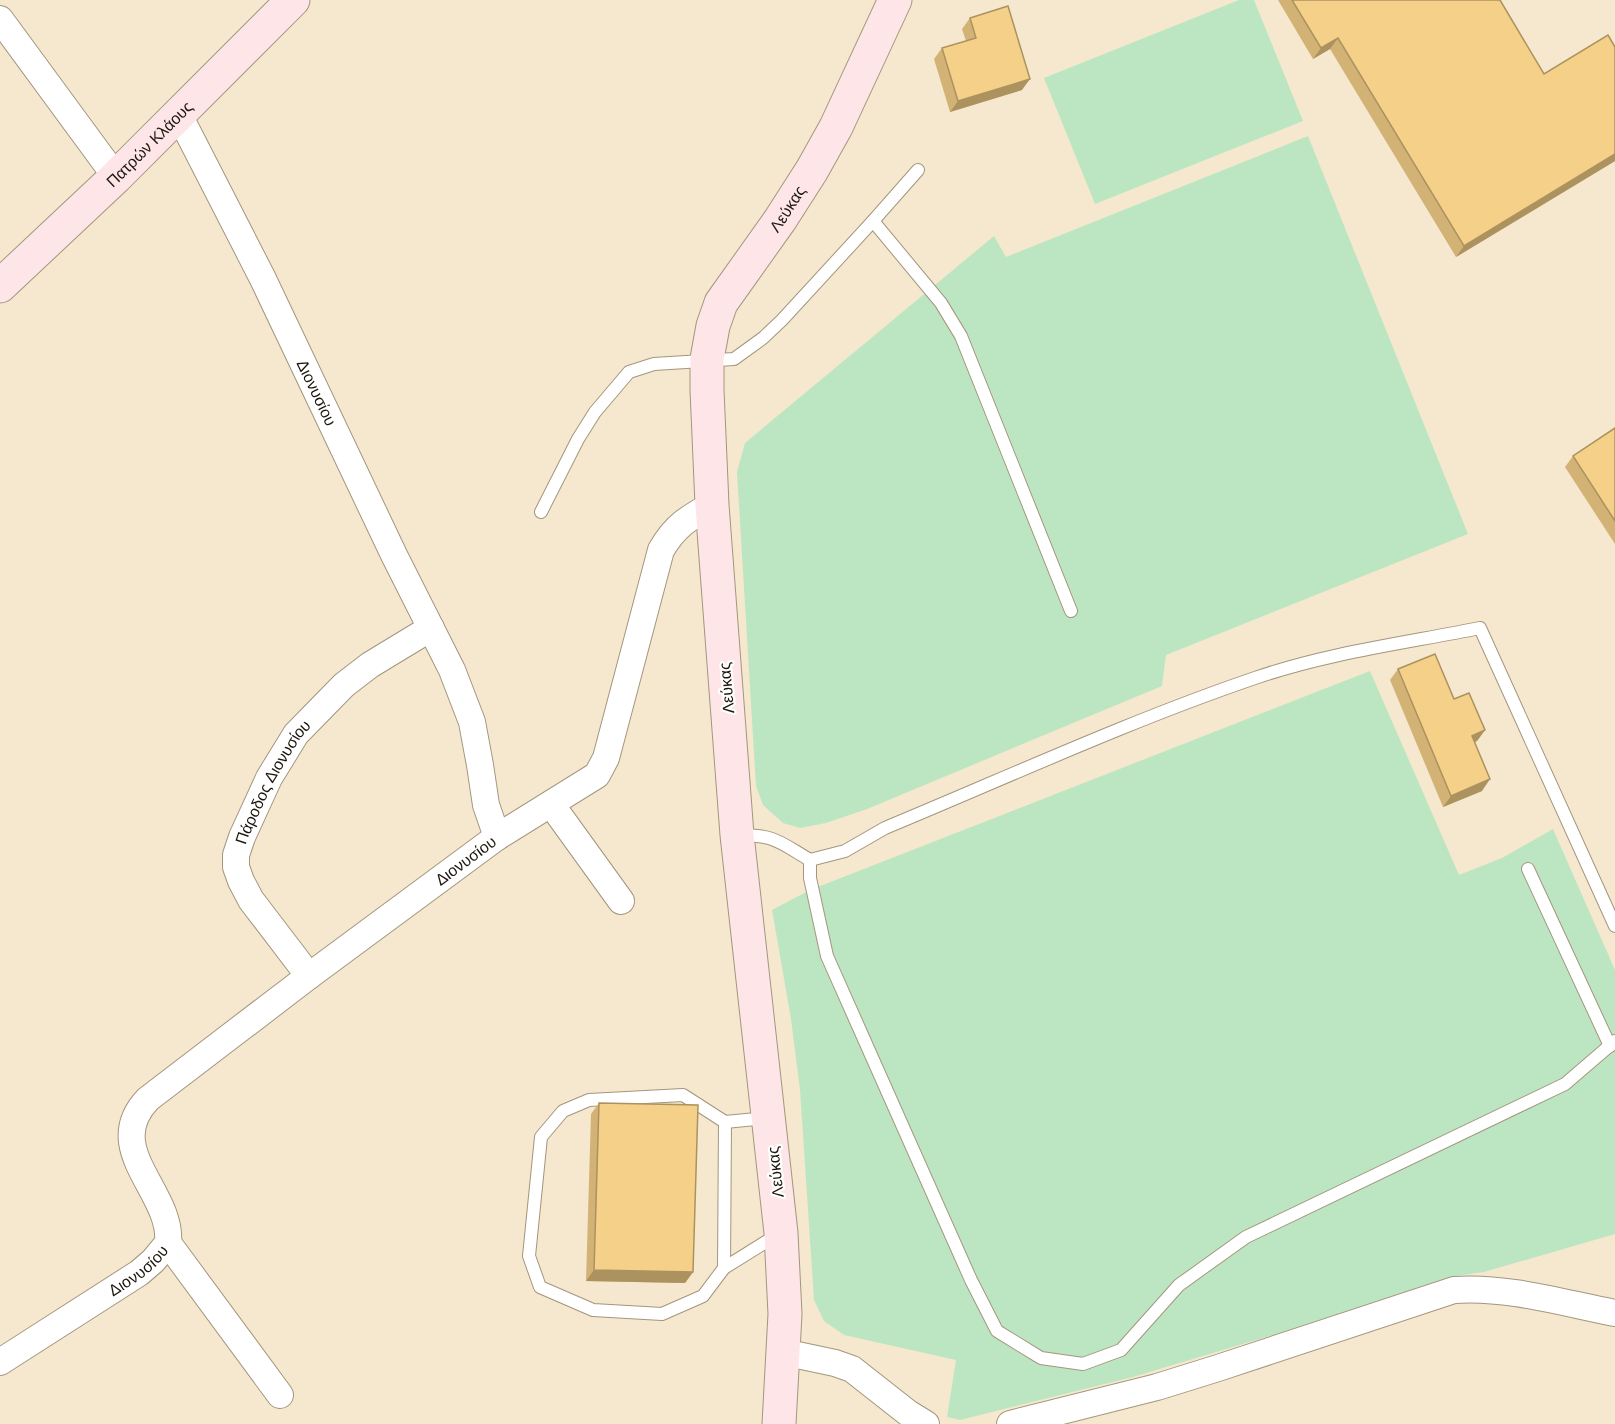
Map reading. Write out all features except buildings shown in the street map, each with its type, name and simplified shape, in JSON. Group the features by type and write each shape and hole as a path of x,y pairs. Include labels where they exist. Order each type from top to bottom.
{"street":[{"name":"Πατρών Κλάους","path":"0,286 116,177 293,0"},
{"name":"Λεύκας","path":"779,1424 785,1314 781,1233 737,835 712,505 706,390 708,360 712,326 721,303 780,220 812,170 836,127 895,0"},
{"path":"0,19 116,177"},
{"name":"Διονυσίου","path":"0,1362 139,1273 168,1243 169,1233 163,1213 144,1178 132,1138 134,1116 148,1099 497,837 486,805 471,722 452,670 263,279 179,115"},
{"path":"497,837 597,775 606,758 661,550 678,526 712,505"},
{"name":"Πάροδος Διονυσίου","path":"309,976 251,900 241,881 236,855 242,837 269,778 296,734 344,685 370,665 431,628"},
{"path":"551,804 621,902"},
{"path":"168,1243 279,1395"},
{"path":"1010,1424 1208,1372 1454,1290 1505,1292 1615,1314"},
{"path":"783,1352 852,1369 908,1413 926,1424"}],"lane":[{"path":"541,512 578,439 595,412 629,372 654,364 734,359 763,338 782,320 918,170"},
{"path":"873,221 941,303 961,336 1071,611"},
{"path":"737,835 764,835 810,860 845,851 896,824 1149,718 1256,678 1319,660 1480,628 1615,926"},
{"path":"810,860 810,878 827,956 971,1280 997,1331 1041,1358 1083,1364 1121,1350 1179,1285 1246,1238 1565,1084 1612,1043 1528,869"},
{"path":"770,1118 725,1122 683,1095 589,1100 564,1111 541,1137 528,1256 540,1287 593,1310 662,1314 703,1296 724,1268 781,1233"},
{"path":"724,1268 725,1122"}],"green space":[{"path":"1239,0 1254,0 1303,121 1095,204 1044,78"},
{"path":"1308,136 1468,534 1166,655 1162,686 867,809 826,823 800,828 783,823 763,805 756,786 737,472 745,443 994,236 1006,257"},
{"path":"1370,671 1459,875 1502,858 1553,829 1615,970 1615,1234 1484,1272 1449,1277 1273,1335 1133,1377 960,1420 947,1417 956,1360 844,1335 824,1321 814,1300 800,1090 791,1019 772,910 810,890"}]}
